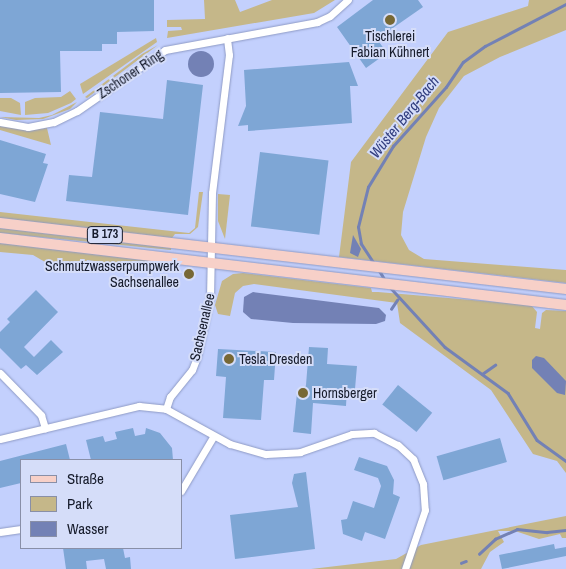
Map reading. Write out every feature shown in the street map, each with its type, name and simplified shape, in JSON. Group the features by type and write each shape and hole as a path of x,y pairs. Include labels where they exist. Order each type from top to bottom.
{"main road":[{"name":"B 173","path":"0,223 566,289"},
{"name":"B 173","path":"0,238 418,289 566,305"}],"street":[{"name":"Zschoner Ring","path":"0,122 28,127 54,122 77,111 165,50 317,22 330,16 348,0"},
{"name":"Sachsenallee","path":"166,409 198,357 210,298 212,193 229,56 227,38"},
{"path":"0,373 41,415 44,428"},
{"path":"0,439 139,406 166,409 214,437 248,451 266,454 300,452 360,433 374,434 398,445 413,460 425,496 422,519 405,569"},
{"path":"182,489 214,437"},
{"path":"0,532 20,529"}],"green space":[{"path":"204,0 235,0 240,12 272,0 335,0 314,13 167,38 168,31 182,30 181,27 167,27 167,20 205,19"},
{"path":"529,0 566,0 566,30 500,57 464,76 439,108 426,137 403,212 401,235 409,250 424,259 566,270 566,283 339,257 351,162 448,32 528,6"},
{"path":"156,38 157,42 83,94 80,84"},
{"path":"158,45 87,98 85,97 142,54"},
{"path":"70,91 76,99 71,103 48,113 25,115 25,102 35,98 61,97"},
{"path":"0,98 11,98 20,103 21,115 0,111"},
{"path":"77,102 70,109 43,119 16,120 0,117 39,118 52,115"},
{"path":"0,126 29,130 47,128 51,145 0,130"},
{"path":"199,192 203,192 198,227 190,234 175,234 172,238 0,218 0,212 189,233 195,228"},
{"path":"218,194 230,195 225,239 218,221"},
{"path":"0,228 171,248 171,250 0,233"},
{"path":"0,243 169,263 169,267 182,273 87,260 83,270 45,262 33,255 0,252"},
{"path":"243,273 371,288 372,292 531,305 537,312 535,328 540,329 542,313 546,310 566,311 566,473 557,461 533,454 491,390 400,323 397,303 254,284 243,286 235,293 230,316 218,314 215,305 222,281 233,274"},
{"path":"566,516 566,538 562,538 560,534 539,539 515,531 498,531 504,542 490,552 481,569 311,569 396,559 421,545"}],"water":[{"path":"201,51 210,55 214,64 210,73 201,77 192,73 188,64 192,55"},
{"path":"353,235 361,249 358,257 350,253"},
{"path":"253,292 379,308 386,315 385,321 376,324 293,323 251,319 243,312 244,297"},
{"path":"536,356 544,358 566,381 565,395 557,393 532,368 532,360"}],"building":[{"path":"0,0 154,0 154,31 117,32 117,44 102,44 102,51 60,51 61,92 0,93"},
{"path":"373,0 418,0 423,7 377,39 387,53 366,68 337,27"},
{"path":"349,62 358,86 350,86 352,123 248,131 248,125 238,126 246,106 244,70"},
{"path":"167,80 203,85 188,215 66,201 69,175 92,177 100,112 163,119"},
{"path":"0,140 46,154 43,163 48,164 35,202 0,194"},
{"path":"260,152 328,160 319,235 251,226"},
{"name":"Schmutzwasserpumpwerk Sachsenallee","path":"191,268 194,276 188,279 185,270"},
{"path":"36,290 58,312 24,347 34,357 51,340 63,352 37,375 26,365 21,369 0,348 0,332 10,322 7,319"},
{"path":"309,347 328,348 327,364 357,366 355,389 347,388 346,406 313,403 311,434 293,432 297,393 303,394 306,385"},
{"path":"218,349 276,352 274,380 264,380 261,420 223,418 226,377 216,376"},
{"path":"398,385 432,413 416,432 382,404"},
{"path":"133,428 135,436 145,434 146,428 160,433 172,448 173,459 91,459 86,440 103,436 105,442 117,439 115,432"},
{"path":"500,438 507,462 443,480 437,456"},
{"path":"66,444 70,459 20,459 20,483 0,488 0,461"},
{"path":"359,457 387,466 394,480 393,494 400,497 385,539 365,532 362,541 343,534 341,520 347,519 353,501 374,508 381,486 378,478 354,470"},
{"path":"306,472 315,549 235,559 230,515 298,507 292,483 294,474"},
{"path":"554,544 555,549 566,547 566,556 502,569 499,555"},
{"path":"63,549 123,549 125,558 130,557 131,569 106,569 104,559 86,561 87,569 66,569"}],"waterway":[{"name":"Wüster Berg-Bach","path":"374,264 361,244 358,227 368,187 393,146 446,87 463,62 485,46 566,4"},
{"name":"Wüster Berg-Bach","path":"379,270 385,280"},
{"name":"Wüster Berg-Bach","path":"390,287 445,347 508,393 537,440 566,461"},
{"path":"391,309 397,300"},
{"path":"482,374 495,365"},
{"name":"Wüster Berg-Bach","path":"479,554 495,539 517,529 547,532 566,530"},
{"path":"461,563 466,561"}],"place":[{"name":"Tischlerei Fabian Kühnert","path":"390,20"},
{"name":"Schmutzwasserpumpwerk Sachsenallee","path":"189,274"},
{"name":"Tesla Dresden","path":"229,359"},
{"name":"Hornsberger","path":"303,393"}]}
